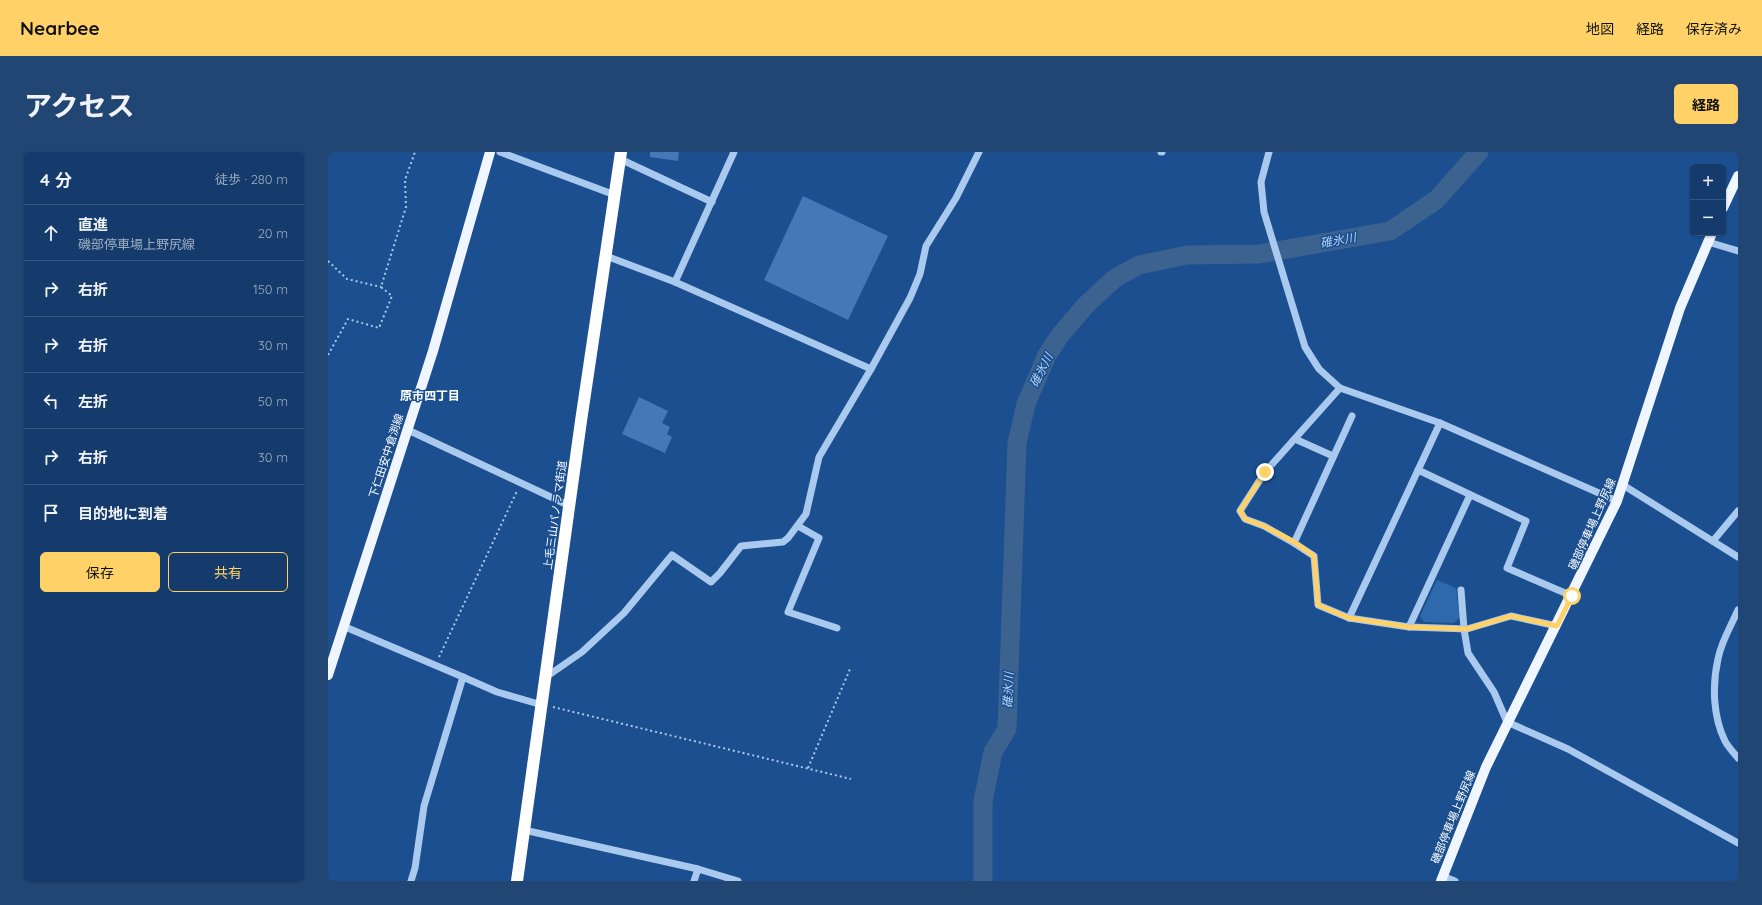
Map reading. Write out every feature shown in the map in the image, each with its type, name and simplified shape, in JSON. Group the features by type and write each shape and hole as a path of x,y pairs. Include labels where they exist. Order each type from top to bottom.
{"highway":[{"name":"上毛三山パノラマ街道","path":"517,881 621,155"}],"main road":[{"name":"下仁田安中倉渕線","path":"328,675 408,430 490,152"},
{"path":"1726,202 1738,176"},
{"name":"磯部停車場上野尻線","path":"1442,878 1486,767 1572,596 1617,501 1680,308 1710,237"}],"street":[{"path":"500,152 615,195"},
{"path":"675,282 734,152"},
{"path":"546,678 582,652 624,613 672,555 711,582 741,546 783,542 798,526 806,514 819,457 871,369 910,298 920,274 926,246 956,198 978,152"},
{"path":"1269,152 1261,182 1264,212 1305,347 1319,369 1340,388 1440,423 1617,501"},
{"path":"621,155 712,202"},
{"path":"1710,237 1738,251"},
{"path":"606,256 675,282 871,369"},
{"path":"1340,388 1265,472 1240,511 1245,519 1264,526 1294,542 1314,556 1318,605 1349,618 1409,627 1465,629 1511,616 1557,626"},
{"path":"1294,542 1352,416"},
{"path":"1349,618 1440,423"},
{"path":"408,430 570,506"},
{"path":"1295,439 1333,456"},
{"path":"1418,470 1526,521 1507,568 1572,596"},
{"path":"1623,485 1738,557"},
{"path":"1409,627 1470,495"},
{"path":"1713,541 1738,510"},
{"path":"798,526 819,538 788,612 837,628"},
{"path":"1461,590 1468,653 1494,692 1508,722 1568,749 1738,843"},
{"path":"1738,610 1724,640 1718,658 1714,686 1715,711 1725,742 1738,758"},
{"path":"343,626 497,692 542,705"},
{"path":"411,881 415,868 424,806 457,692 463,677"},
{"path":"524,830 698,869 738,881"},
{"path":"694,881 698,869"},
{"path":"1442,878 1455,881"}],"path":[{"path":"381,287 406,207 405,180 415,152"},
{"path":"328,261 347,278 381,287 392,296 379,328 348,319 328,355"},
{"path":"435,665 521,483"},
{"path":"808,768 850,669"},
{"path":"542,705 851,779"}],"shaded area":[{"path":"1437,580 1456,588 1460,617 1454,623 1424,622 1420,616"}],"building":[{"path":"650,152 679,152 678,161 650,157"},
{"path":"803,196 888,236 848,320 764,280"},
{"path":"639,397 668,411 662,423 670,427 667,434 672,437 665,453 622,434"}],"waterway":[{"name":"碓氷川","path":"983,881 983,801 993,752 1007,729 1017,443 1026,404 1047,355 1061,334 1086,305 1115,278 1139,265 1187,255 1259,254 1390,231 1436,200 1479,152"}],"district":[{"name":"原市四丁目","path":"430,395"}],"route":[{"path":"1265,472 1240,511 1245,519 1264,526 1294,542 1314,556 1318,605 1349,618 1366,622 1409,627 1467,629 1511,616 1557,626 1572,596"}]}
